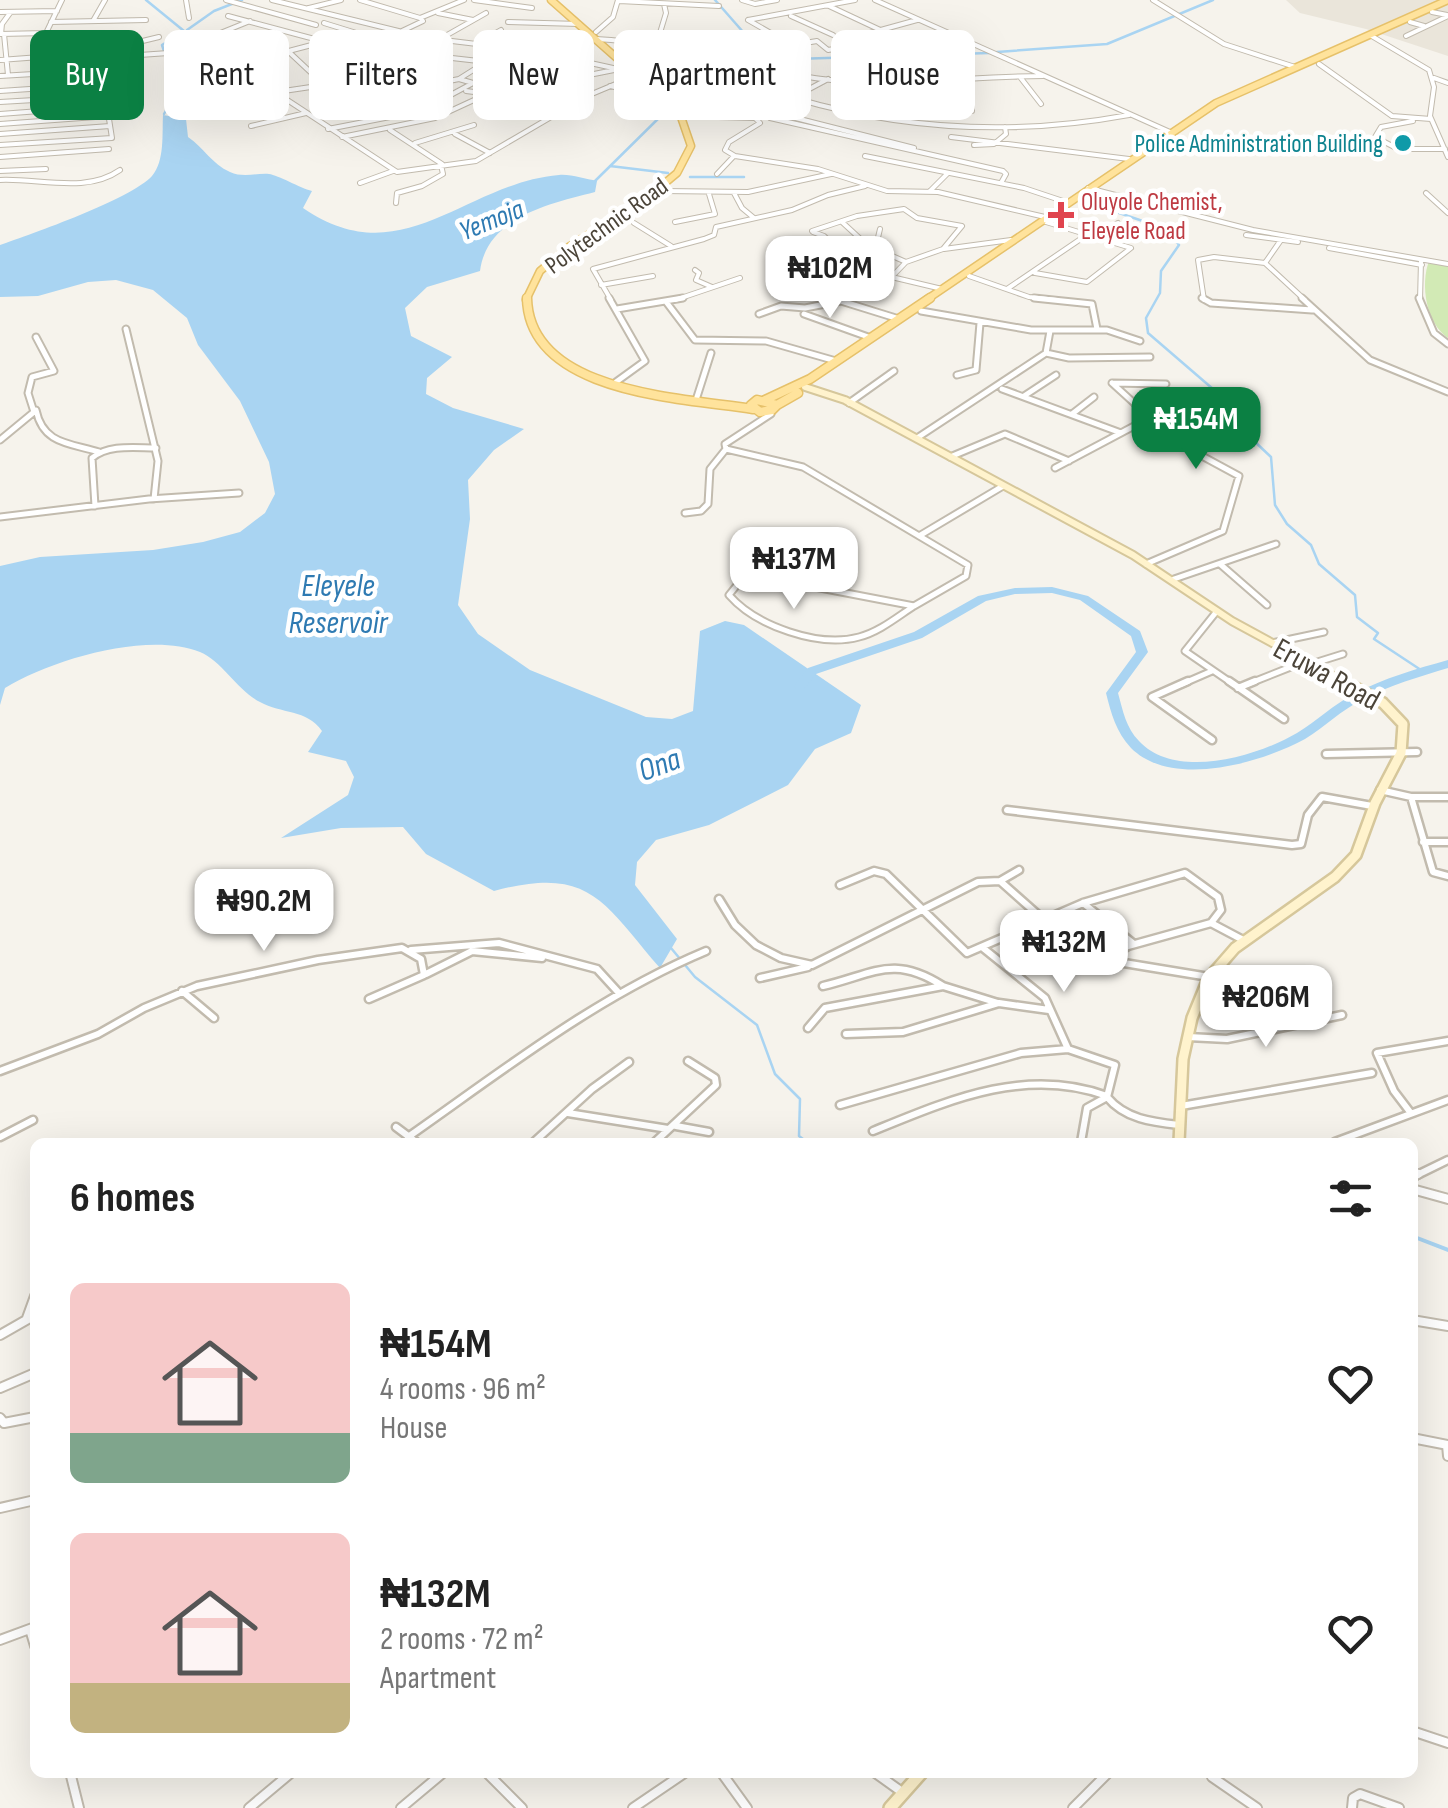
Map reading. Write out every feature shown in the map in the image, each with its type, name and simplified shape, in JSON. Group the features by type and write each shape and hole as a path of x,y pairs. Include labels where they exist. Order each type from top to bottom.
{"main road":[{"path":"554,0 578,24 598,36"},
{"path":"554,0 614,51"},
{"path":"753,408 768,412 842,359 921,310 1070,201 1221,104 1318,64 1446,3"},
{"path":"1089,190 1170,132 1221,104 1446,3"},
{"name":"Polytechnic Road","path":"685,120 691,140 682,167 658,190 548,262 530,286 526,304 529,320 552,352 596,378 669,399 753,408"},
{"name":"Polytechnic Road","path":"686,120 697,139 695,155 686,170 663,191 554,264 534,295 536,320 552,345 584,368 616,382 753,408"},
{"path":"859,349 1011,240 1046,220"},
{"path":"753,408 801,387 842,359"},
{"name":"Eruwa Road","path":"801,387 850,403 917,438 1174,579 1271,644 1383,703 1404,724 1402,752"},
{"path":"765,400 777,405"},
{"path":"1179,1138 1188,1038 1209,978 1246,942 1348,865 1364,838 1372,806 1402,752"},
{"path":"890,1808 917,1778"}],"street":[{"path":"48,30 62,0"},
{"path":"92,22 105,0"},
{"path":"186,0 189,18"},
{"path":"226,0 316,25"},
{"path":"272,0 393,30"},
{"path":"308,8 341,0"},
{"path":"360,0 424,20 405,30"},
{"path":"420,18 464,0"},
{"path":"474,0 532,8"},
{"path":"598,36 613,17 619,0 719,6"},
{"path":"742,0 754,4 777,0"},
{"path":"766,30 748,20 855,0"},
{"path":"875,0 940,30"},
{"path":"1153,0 1224,44 1297,68"},
{"path":"1430,0 1446,3"},
{"path":"661,30 664,4"},
{"path":"829,6 879,30 918,20"},
{"path":"0,12 57,11"},
{"path":"8,75 2,24 10,12"},
{"path":"1432,12 1448,16"},
{"path":"436,13 473,20"},
{"path":"453,32 486,13"},
{"path":"794,14 790,17 831,35"},
{"path":"228,16 309,37"},
{"path":"1406,36 1448,16"},
{"path":"293,32 343,17"},
{"path":"52,22 146,20"},
{"path":"228,30 251,21"},
{"path":"508,22 578,24"},
{"path":"1410,22 1426,27"},
{"path":"324,23 347,30"},
{"path":"2,34 30,33"},
{"path":"598,36 614,38"},
{"path":"1372,36 1423,64 1433,77 1448,83"},
{"path":"144,42 159,38"},
{"path":"975,45 1170,132"},
{"path":"289,54 309,71"},
{"path":"0,60 30,57"},
{"path":"1318,64 1392,116 1430,119"},
{"path":"453,80 473,70"},
{"path":"0,76 30,73"},
{"path":"811,76 831,80"},
{"path":"1019,76 1041,104"},
{"path":"975,79 1043,76"},
{"path":"1433,77 1430,119 1448,157"},
{"path":"453,95 473,83 459,79"},
{"path":"811,88 828,80"},
{"path":"594,92 614,83"},
{"path":"608,85 614,86"},
{"path":"0,91 30,89"},
{"path":"463,90 473,92"},
{"path":"0,102 30,100"},
{"path":"289,101 394,171"},
{"path":"342,137 389,129 473,103"},
{"path":"0,114 30,112"},
{"path":"251,126 306,113"},
{"path":"891,120 926,128 1005,127 1067,124 1128,115"},
{"path":"1420,119 1381,127 1375,138 1398,150 1445,149"},
{"path":"0,124 54,120"},
{"path":"0,146 112,138 109,120"},
{"path":"328,129 374,120"},
{"path":"360,184 394,171 470,162 546,120"},
{"path":"757,120 760,123 725,147 734,156 832,173 892,192 930,191 1046,220 1131,248 1087,282 1035,273"},
{"path":"777,120 873,146 920,150 963,160 978,169 1003,171 1006,174 1001,183"},
{"path":"0,134 110,126"},
{"path":"414,144 474,126"},
{"path":"974,145 998,142 1006,134 1005,127"},
{"path":"389,129 442,164"},
{"path":"454,133 490,153"},
{"path":"951,138 1129,159"},
{"path":"0,157 110,149"},
{"path":"717,174 734,156"},
{"path":"865,156 1070,201"},
{"path":"396,203 396,193 422,186 442,174 442,164"},
{"path":"0,171 46,169"},
{"path":"0,180 40,179 63,184 113,176 120,170"},
{"path":"930,191 950,172"},
{"path":"663,191 734,193 832,173"},
{"path":"616,382 645,360 592,266 710,237 716,228 866,186"},
{"path":"1089,190 1216,222 1448,264"},
{"path":"734,193 742,208 754,218"},
{"path":"1426,193 1448,213"},
{"path":"675,222 714,214 709,194"},
{"path":"942,289 858,269 824,236 812,231 905,209 917,218 962,225 943,250"},
{"path":"634,222 672,247"},
{"path":"842,222 875,250 906,262"},
{"path":"1006,289 1091,235 1118,223"},
{"path":"875,250 880,230"},
{"path":"1246,235 1422,265"},
{"path":"802,280 876,294 906,262 993,237 1011,240"},
{"path":"1266,263 1281,240"},
{"path":"660,251 666,260"},
{"path":"858,292 893,256"},
{"path":"1315,310 1211,303 1202,298 1198,260 1214,257 1266,263 1370,360 1448,392"},
{"path":"1411,258 1422,265"},
{"path":"1422,265 1418,295 1434,333 1448,344"},
{"path":"695,270 699,272 696,280 713,288"},
{"path":"601,285 652,276"},
{"path":"969,276 1042,300 1092,304 1097,329"},
{"path":"617,309 667,303 740,278"},
{"path":"759,314 781,306 805,308 840,301 900,319"},
{"path":"667,303 695,340 747,338 795,345 842,359"},
{"path":"921,310 980,323 1050,331 1122,331 1140,341"},
{"path":"804,314 871,338"},
{"path":"957,375 976,370 980,323"},
{"path":"126,329 140,397 156,448 159,476 154,499"},
{"path":"1046,353 1050,331"},
{"path":"36,337 54,368 52,373 32,377 28,393 40,429 48,436 99,452 141,446 156,448"},
{"path":"696,400 710,353"},
{"path":"917,438 1046,353 1069,358 1150,358"},
{"path":"850,403 894,371"},
{"path":"1023,397 1056,374"},
{"path":"1146,564 1224,529 1239,474 1184,447 1112,384 1166,384"},
{"path":"1002,389 1122,433"},
{"path":"1070,414 1094,397"},
{"path":"753,408 759,412 757,420"},
{"path":"0,440 36,409"},
{"path":"685,513 701,511 708,504 706,480 726,444 771,414 768,412"},
{"path":"1055,468 1136,425"},
{"path":"950,457 1005,434 1070,462"},
{"path":"1184,447 1214,435"},
{"path":"726,449 803,467 970,568 966,576 914,606 857,638 834,639 791,630 744,610 728,596 737,585 762,578 914,606"},
{"path":"95,506 92,458 99,452"},
{"path":"918,536 1003,486"},
{"path":"0,517 239,493"},
{"path":"1174,579 1276,544"},
{"path":"1219,563 1268,605"},
{"path":"1217,611 1184,648 1284,719"},
{"path":"1271,644 1324,632"},
{"path":"1237,688 1343,654"},
{"path":"1212,670 1152,697 1212,740"},
{"path":"1326,754 1416,752"},
{"path":"1380,790 1410,797 1448,798"},
{"path":"1007,810 1298,845 1304,837 1308,815 1319,798 1326,796 1372,806"},
{"path":"1410,797 1433,872 1448,876"},
{"path":"1423,842 1448,842"},
{"path":"760,978 784,976 812,966 978,882 1000,880 1019,870"},
{"path":"840,885 880,871 962,952 983,948 1083,903 1171,875 1188,874 1221,903 1221,910 1210,923"},
{"path":"1000,880 1040,920 1079,951 1209,978"},
{"path":"720,898 732,924 753,946 812,966"},
{"path":"1083,903 1134,944"},
{"path":"1115,959 1115,954 1134,944 1210,923 1246,942"},
{"path":"0,1071 98,1034 182,992 318,960 499,944 597,969 618,992"},
{"path":"983,948 1044,998 1068,1049"},
{"path":"410,950 420,960 424,975"},
{"path":"370,999 472,951 552,958"},
{"path":"415,1138 618,992 660,968 706,951"},
{"path":"822,986 862,978 892,964 917,968 943,986 1000,1003 1050,1010"},
{"path":"808,1028 825,1008 943,986"},
{"path":"182,992 214,1018"},
{"path":"846,1034 903,1032 1000,1003"},
{"path":"1188,1038 1227,1040 1342,1015"},
{"path":"1410,1112 1394,1091 1377,1053 1448,1042"},
{"path":"840,1105 1021,1054 1068,1049 1115,1065 1107,1096 1086,1108 1082,1138"},
{"path":"660,1138 716,1085 715,1078 688,1061"},
{"path":"539,1138 592,1089 629,1062"},
{"path":"1179,1106 1372,1073"},
{"path":"873,1132 940,1104 1030,1082 1074,1082 1107,1096 1111,1104 1136,1118 1178,1124"},
{"path":"1345,1138 1410,1112 1446,1103"},
{"path":"568,1114 709,1132"},
{"path":"0,1137 33,1120"},
{"path":"396,1127 410,1138"},
{"path":"1418,1174 1448,1160"},
{"path":"1418,1191 1448,1199"},
{"path":"0,1335 30,1318"},
{"path":"1418,1321 1448,1326"},
{"path":"0,1388 30,1374"},
{"path":"0,1418 4,1423 30,1418"},
{"path":"1418,1439 1447,1445 1448,1456"},
{"path":"0,1508 30,1501"},
{"path":"0,1640 30,1629"},
{"path":"1418,1733 1448,1742"},
{"path":"72,1778 79,1808"},
{"path":"249,1808 277,1778"},
{"path":"401,1808 437,1778"},
{"path":"492,1778 522,1808"},
{"path":"633,1808 677,1778"},
{"path":"726,1778 748,1808"},
{"path":"883,1778 904,1793"},
{"path":"1073,1808 1103,1778"},
{"path":"1213,1778 1257,1808"},
{"path":"1352,1808 1353,1798 1360,1794 1399,1808"}],"shaded area":[{"path":"1286,0 1448,0 1448,56 1366,29 1300,13"}],"green space":[{"path":"1429,261 1448,263 1448,338 1434,323 1427,303 1425,281"}],"water":[{"name":"Eleyele Reservoir","path":"163,115 164,120 186,120 188,137 224,169 240,175 273,175 312,191 303,208 339,226 371,233 402,230 525,182 564,175 597,181 595,192 540,208 507,225 485,253 480,271 427,287 405,308 411,336 452,357 427,378 426,394 453,408 524,429 494,450 468,480 470,519 458,605 478,634 530,670 646,717 672,719 693,711 700,631 725,621 744,625 861,705 851,733 815,749 788,785 709,825 656,840 637,862 635,885 677,939 660,968 624,924 592,895 552,883 494,891 426,854 403,827 341,828 281,838 348,795 354,777 346,761 308,752 322,731 316,724 252,697 200,652 154,645 73,659 5,688 0,705 0,566 40,557 153,550 203,542 240,532 265,513 275,494 269,462 240,401 198,345 187,318 153,290 116,280 88,282 38,296 0,297 0,245 80,215 141,185 156,170 162,147"}],"waterway":[{"path":"146,0 183,30"},
{"path":"187,30 214,11 242,0"},
{"path":"715,0 741,30"},
{"name":"Yemoja","path":"997,52 1107,44 1213,0"},
{"path":"164,44 164,51"},
{"name":"Yemoja","path":"811,58 989,53"},
{"name":"Yemoja","path":"610,166 657,120"},
{"name":"Yemoja","path":"594,182 610,166"},
{"path":"610,166 668,173"},
{"path":"690,177 744,177"},
{"path":"1084,201 1169,230 1179,245 1161,271 1160,293 1146,318 1148,333 1213,389 1217,406 1271,457 1275,505 1287,524 1311,545 1319,564 1355,595 1357,617 1378,633 1374,639 1424,672"},
{"name":"Ona","path":"800,686 812,671 918,635 982,598 1015,591 1052,590 1084,598 1136,634 1142,652 1112,693 1121,725 1137,747 1159,760 1213,765 1271,750 1305,733 1361,695 1448,664"},
{"path":"671,948 695,977 757,1025 775,1074 800,1099 802,1138"},
{"path":"1418,1238 1448,1250"}],"place":[{"name":"Police Administration Building","path":"1403,143"},
{"name":"Oluyole Chemist, Eleyele Road","path":"1061,215"}]}
